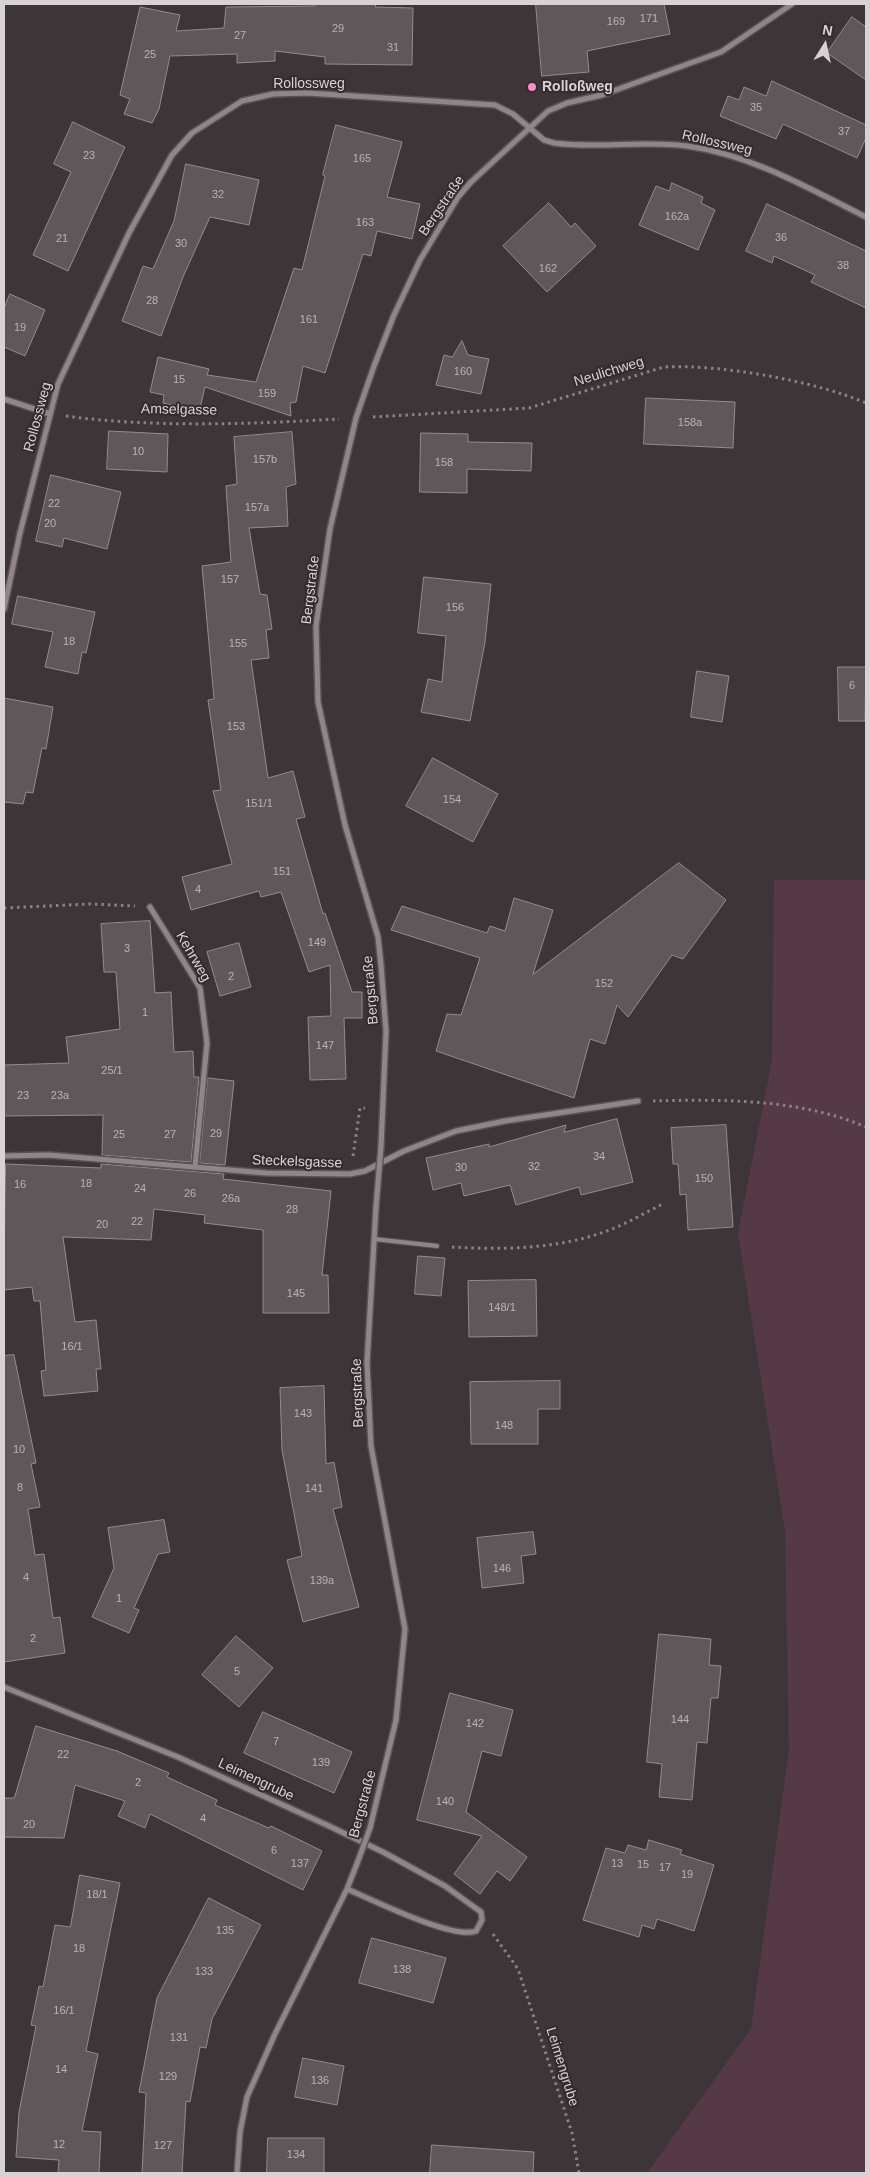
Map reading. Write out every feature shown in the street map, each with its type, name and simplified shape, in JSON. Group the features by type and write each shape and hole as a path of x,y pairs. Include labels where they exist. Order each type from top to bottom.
{"street":[{"name":"Bergstraße","path":"237,2173 240,2132 247,2097 275,2034 348,1889 370,1828 396,1720 405,1629 370,1446 367,1363 384,1110 386,1031 378,937 346,825 318,702 316,626 330,529 356,418 394,315 420,260 458,197 471,182 548,111 567,103 602,95 721,52 792,4"},
{"name":"Rollossweg","path":"4,609 20,533 53,398 68,362 129,232 172,155 192,133 242,101 273,94 307,93 495,105 514,114 544,140 554,144 658,143 694,147 736,157 765,167 866,217"},
{"path":"4,399 50,414"},
{"name":"Kehrweg","path":"150,907 200,988 208,1043 195,1168"},
{"name":"Steckelsgasse","path":"4,1156 49,1155 195,1168 329,1175 365,1171 404,1151 456,1131 505,1121 638,1101"},
{"name":"Leimengrube","path":"4,1687 178,1757 382,1852 445,1886 481,1912 482,1920"},
{"path":"348,1889 456,1932 469,1934 476,1932 482,1920"}],"lane":[{"path":"374,1239 436,1246"}],"path":[{"name":"Neulichweg","path":"356,418 529,408 664,367 686,366 784,380 841,394 866,403"},
{"name":"Amselgasse","path":"50,414 87,419 186,423 356,418"},
{"path":"4,908 90,904 150,907"},
{"path":"638,1101 711,1100 774,1105 824,1112 866,1126"},
{"path":"329,1175 331,1165 353,1157 360,1108 384,1110"},
{"path":"436,1246 484,1249 556,1244 605,1232 663,1204"},
{"name":"Leimengrube","path":"482,1920 518,1968 572,2133 579,2173"}],"shaded area":[{"path":"774,880 866,880 866,2173 647,2173 751,2029 789,1749 785,1531 738,1233 772,1060"}],"building":[{"path":"315,4 376,4 375,7 413,8 412,65 325,64 325,57 275,51 275,61 237,63 237,54 170,56 159,109 152,123 124,114 130,99 120,95 140,7 180,15 176,31 224,28 226,7 314,6"},
{"path":"536,4 664,4 670,34 587,51 589,72 542,76"},
{"path":"852,17 866,27 866,80 827,53"},
{"path":"772,81 866,125 866,138 857,158 783,124 776,139 720,116 728,96 739,100 744,87 766,96"},
{"path":"73,122 125,147 68,271 33,255 71,172 54,164"},
{"path":"336,125 402,142 387,197 420,204 412,239 377,231 371,256 363,254 325,373 303,366 296,402 290,403 291,416 205,387 199,412 163,403 164,395 150,392 158,357 209,369 207,375 256,382 294,268 302,270"},
{"path":"186,164 259,180 249,225 210,217 183,277 161,336 122,321 143,266 153,269 174,221"},
{"path":"672,183 703,197 701,203 715,210 698,250 639,225 656,186 669,191"},
{"path":"549,203 571,227 575,223 596,246 547,292 503,246"},
{"path":"767,204 866,251 866,308 811,282 815,275 774,256 772,263 746,251"},
{"path":"10,294 45,310 25,356 4,347 4,309"},
{"path":"462,341 468,355 489,359 481,394 436,385 444,355 452,357"},
{"path":"646,398 735,402 733,448 644,444"},
{"path":"109,431 168,434 167,472 107,469"},
{"path":"292,432 296,484 286,487 288,526 249,528 260,594 267,595 272,629 266,630 269,658 251,660 268,778 293,771 305,817 296,819 323,914 325,913 352,992 362,992 362,1018 344,1018 346,1079 310,1080 308,1017 331,1016 330,965 309,972 281,892 261,897 259,891 191,910 182,877 232,864 213,791 221,790 208,700 214,699 202,566 231,562 226,486 237,484 234,437"},
{"path":"421,433 468,434 468,442 532,443 531,471 467,469 467,493 420,492"},
{"path":"51,475 121,492 107,549 64,538 62,547 36,541"},
{"path":"424,577 491,584 485,642 470,721 421,712 428,679 442,682 446,636 418,633"},
{"path":"18,596 95,612 86,653 82,652 78,674 45,667 53,632 12,624"},
{"path":"838,667 866,667 865,721 839,721"},
{"path":"697,671 729,676 722,722 691,717"},
{"path":"4,698 53,707 46,749 42,748 33,793 26,792 23,804 4,802"},
{"path":"433,758 498,794 473,842 406,806"},
{"path":"679,863 726,900 683,959 672,955 628,1017 617,1005 605,1044 590,1039 574,1098 436,1051 447,1014 461,1015 480,958 391,930 402,906 487,933 490,926 505,931 514,898 553,910 533,974"},
{"path":"150,921 155,993 171,992 174,1052 193,1051 194,1077 199,1077 191,1162 102,1155 103,1115 4,1116 4,1065 69,1063 66,1037 120,1029 116,972 104,972 101,924"},
{"path":"239,943 251,987 220,996 207,952"},
{"path":"208,1078 234,1081 225,1165 200,1163"},
{"path":"617,1119 633,1182 581,1195 579,1187 516,1205 510,1185 464,1196 461,1183 433,1190 426,1158 489,1144 489,1147 566,1125 564,1132"},
{"path":"726,1125 733,1227 688,1230 686,1194 680,1195 678,1164 673,1164 671,1128"},
{"path":"6,1164 101,1168 101,1164 224,1174 223,1179 331,1191 322,1275 328,1275 329,1313 263,1313 263,1230 204,1223 205,1215 154,1209 151,1240 63,1237 75,1322 96,1320 101,1369 96,1369 98,1391 44,1396 41,1371 46,1370 40,1301 34,1301 32,1287 4,1290"},
{"path":"418,1256 445,1258 441,1296 415,1294"},
{"path":"536,1280 537,1336 469,1337 468,1281"},
{"path":"14,1355 36,1463 31,1464 40,1507 28,1509 35,1555 44,1554 53,1618 60,1617 65,1653 4,1662 4,1356"},
{"path":"560,1381 560,1409 538,1409 538,1444 471,1444 470,1382"},
{"path":"324,1386 326,1464 334,1462 342,1507 333,1509 359,1607 303,1622 287,1560 302,1556 282,1450 280,1388"},
{"path":"164,1520 170,1552 158,1554 134,1608 139,1610 129,1633 92,1617 114,1568 108,1528"},
{"path":"533,1532 536,1554 521,1556 524,1583 482,1588 477,1538"},
{"path":"659,1634 711,1639 709,1665 721,1666 718,1698 711,1698 707,1743 697,1742 692,1800 659,1797 662,1764 647,1762"},
{"path":"236,1636 273,1668 239,1707 202,1675"},
{"path":"450,1693 513,1710 501,1756 482,1751 466,1812 527,1857 510,1881 497,1871 480,1894 454,1874 482,1836 417,1820"},
{"path":"263,1712 352,1752 334,1793 244,1753"},
{"path":"36,1726 117,1751 169,1773 167,1777 217,1800 215,1805 269,1828 271,1826 322,1851 303,1890 150,1814 145,1828 118,1816 125,1801 75,1785 64,1838 4,1837 4,1798 14,1798"},
{"path":"649,1840 682,1850 680,1854 714,1865 694,1931 657,1919 654,1929 642,1925 639,1937 583,1920 606,1848 625,1853 628,1845 646,1850"},
{"path":"80,1875 120,1883 86,2051 98,2054 82,2131 101,2132 99,2173 58,2173 59,2160 16,2157 19,2112 36,2026 31,2025 39,1986 43,1987 55,1925 70,1927"},
{"path":"209,1898 261,1925 212,2019 206,2048 200,2047 190,2102 186,2101 182,2173 142,2173 146,2093 139,2092 157,1998"},
{"path":"372,1938 446,1958 433,2003 359,1983"},
{"path":"303,2058 344,2066 337,2105 295,2097"},
{"path":"268,2138 324,2138 324,2173 267,2173"},
{"path":"432,2145 534,2152 533,2173 430,2173"}],"place":[{"name":"Rolloßweg","path":"532,87"}]}
